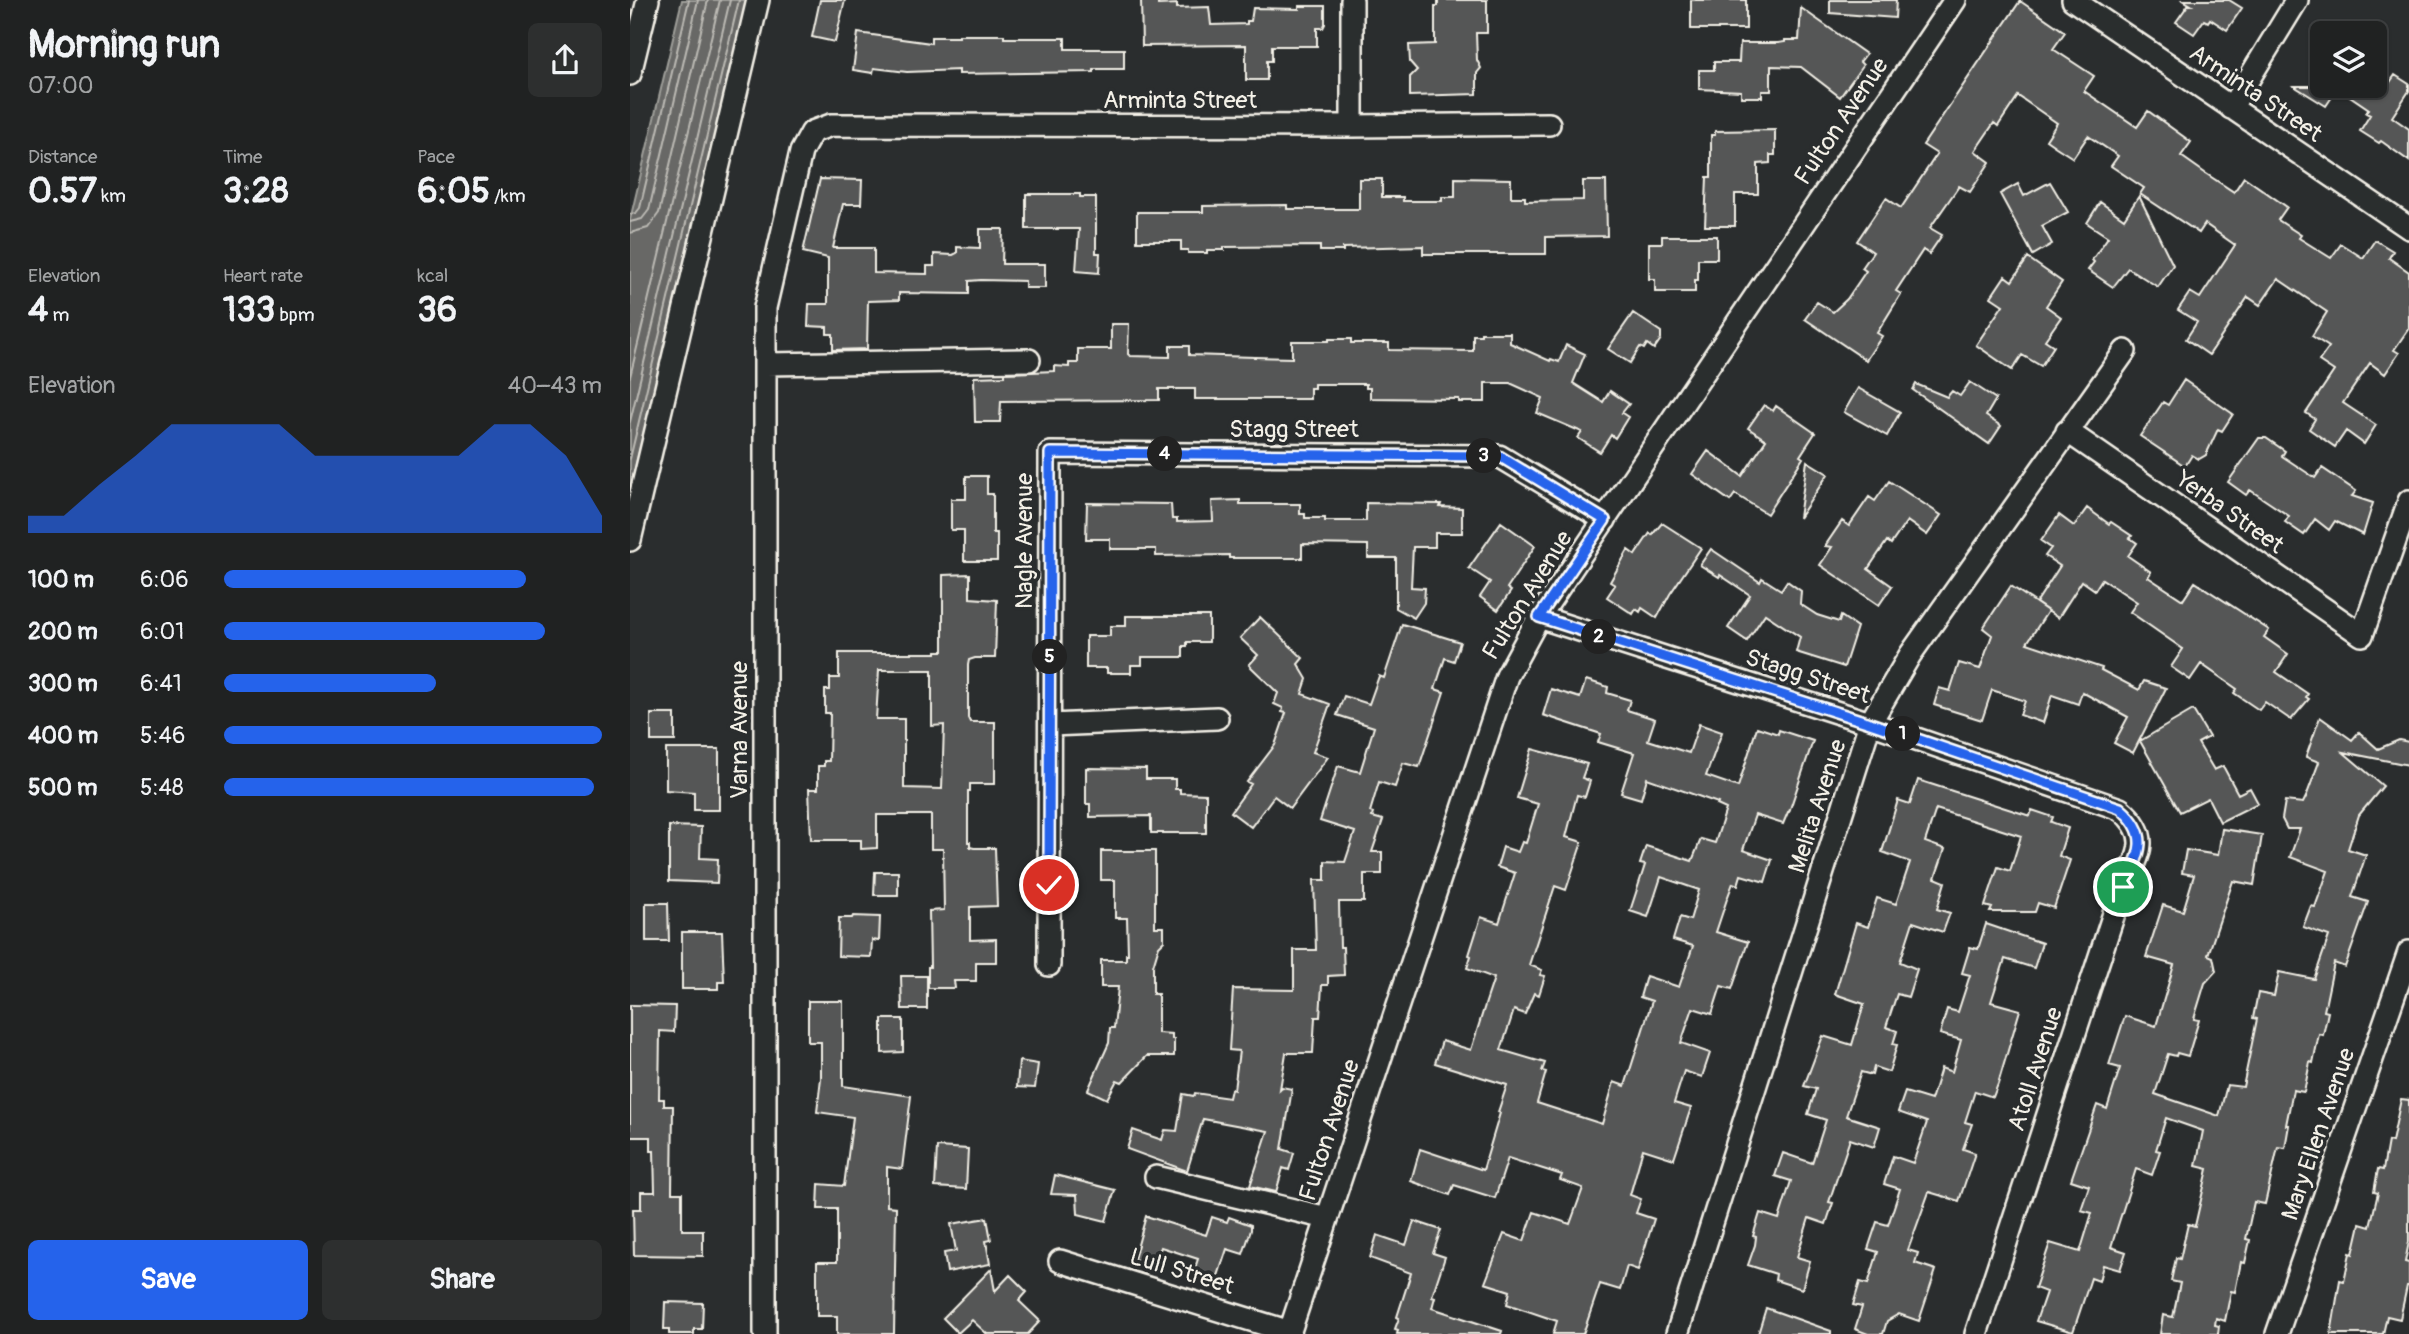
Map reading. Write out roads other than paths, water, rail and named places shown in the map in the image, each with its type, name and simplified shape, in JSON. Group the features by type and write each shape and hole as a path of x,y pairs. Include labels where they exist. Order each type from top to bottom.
{"street":[{"path":"630,74 648,0"},
{"path":"630,540 758,0"},
{"path":"1352,0 1352,126"},
{"name":"Fulton Avenue","path":"1289,1333 1507,676 1539,617 1955,0"},
{"name":"Arminta Street","path":"2073,0 2409,228"},
{"path":"2231,107 2297,0"},
{"name":"Arminta Street","path":"812,132 831,125 1549,124"},
{"name":"Varna Avenue","path":"765,1334 765,308 801,152 812,132"},
{"name":"Melita Avenue","path":"1677,1334 1870,723 1910,655 2125,351"},
{"path":"766,364 1029,360"},
{"name":"Yerba Street","path":"2067,432 2362,635 2409,501"},
{"name":"Stagg Street","path":"1050,453 1499,456 1605,520"},
{"name":"Nagle Avenue","path":"1049,965 1050,453"},
{"name":"Stagg Street","path":"1539,617 1870,723 2120,808 2135,821"},
{"path":"1050,725 1217,718"},
{"name":"Atoll Avenue","path":"1976,1334 2123,887 2138,859 2140,841 2135,821"},
{"name":"Mary Ellen Avenue","path":"2277,1334 2409,952"},
{"path":"1156,1177 1327,1217"},
{"name":"Lull Street","path":"1060,1261 1289,1333"}],"water":[{"path":"682,0 747,0 630,489 630,220"}]}
